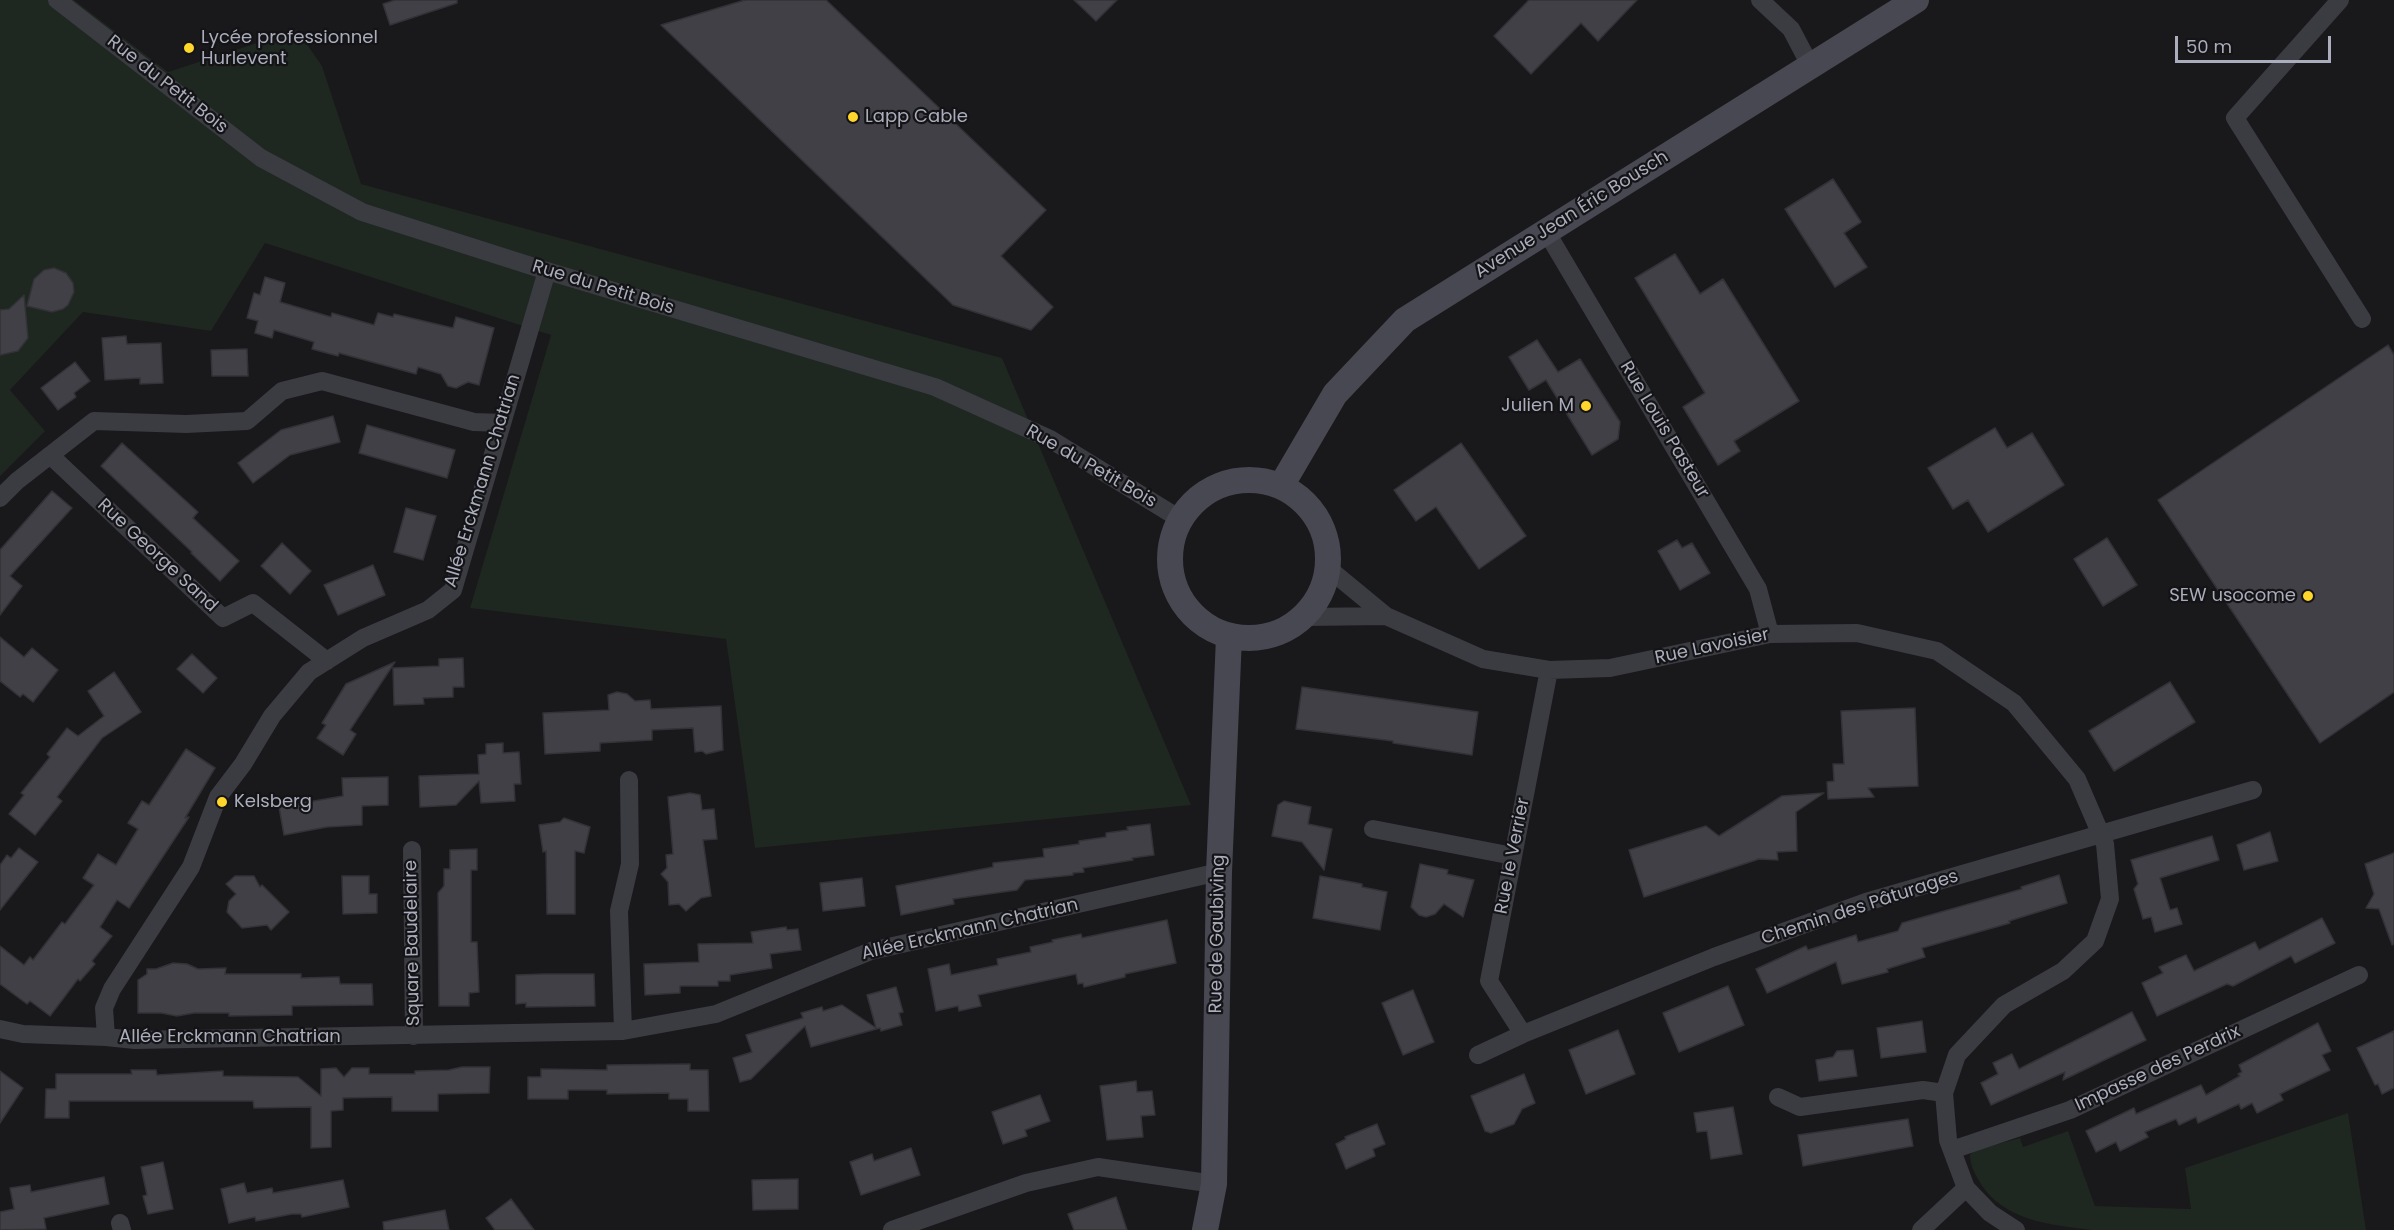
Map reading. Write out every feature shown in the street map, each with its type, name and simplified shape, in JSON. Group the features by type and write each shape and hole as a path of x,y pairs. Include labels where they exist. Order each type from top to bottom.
{"main road":[{"name":"Avenue Jean Éric Bousch","path":"1281,486 1335,394 1405,320 1916,0"},
{"path":"1258,480 1281,486 1302,500 1318,520 1328,543 1329,569 1321,595 1305,617 1283,632 1257,639 1229,637 1207,627 1188,611 1175,590 1169,567 1171,542 1180,519 1194,501 1213,488 1235,481 1258,480"},
{"name":"Rue de Gaubiving","path":"1205,1230 1214,1184 1219,872 1229,637"}],"street":[{"name":"Rue du Petit Bois","path":"57,0 261,158 362,212 546,271 935,387 1050,439 1180,519"},
{"path":"1760,0 1791,29 1811,67"},
{"path":"2340,0 2235,118 2362,319"},
{"name":"Rue Louis Pasteur","path":"1546,231 1758,589 1770,634"},
{"name":"Allée Erckmann Chatrian","path":"546,271 453,590 428,610 363,638 309,672 272,716 243,764 218,797 191,867 112,989 104,1008 106,1037 135,1040 623,1031 716,1014 871,951 1219,872"},
{"path":"0,498 17,481 94,421 186,424 247,421 282,391 322,381 474,422 502,423"},
{"name":"Rue George Sand","path":"51,456 223,618 253,603 327,661"},
{"name":"Rue Lavoisier","path":"1329,569 1386,616 1482,659 1549,670 1610,668 1770,634 1857,633 1937,651 2014,703 2077,779 2105,844 2110,899 2095,940 2063,971 2004,1005 1957,1055 1944,1093"},
{"name":"Rue Lavoisier","path":"1305,617 1386,616"},
{"name":"Rue le Verrier","path":"1522,1034 1489,981 1549,670"},
{"path":"623,1031 619,911 630,864 629,780"},
{"name":"Chemin des Pâturages","path":"1478,1055 1522,1034 1714,957 1866,902 2253,790"},
{"path":"1373,829 1513,856"},
{"name":"Square Baudelaire","path":"412,850 414,1036"},
{"name":"Impasse des Perdrix","path":"1952,1150 2070,1110 2359,975"},
{"path":"0,1029 23,1034 106,1037"},
{"path":"1778,1097 1800,1107 1923,1090 1944,1093 1948,1140 1966,1188 1990,1214 2016,1230"},
{"path":"892,1230 1026,1183 1098,1167 1214,1184"},
{"path":"1921,1230 1966,1188"}],"shaded area":[{"path":"0,0 74,0 168,72 297,30 322,66 361,184 1002,358 1191,805 755,848 726,639 470,608 551,335 265,243 211,331 83,312 10,390 45,431 0,476"},
{"path":"2348,1113 2366,1230 2092,1230 2060,1226 2029,1219 2001,1205 1979,1181 1970,1159 1970,1155 1975,1150 2020,1138 2023,1147 2068,1131 2095,1206 2191,1209 2185,1168"}],"building":[{"path":"395,0 457,0 457,3 390,25 383,4"},
{"name":"Lapp Cable","path":"745,0 826,0 1046,210 1001,256 1053,307 1031,330 953,305 661,25"},
{"path":"1074,0 1117,0 1096,21"},
{"path":"1529,0 1637,0 1598,41 1581,23 1531,74 1494,36"},
{"path":"1833,179 1861,222 1844,233 1867,267 1835,287 1785,209"},
{"path":"1675,254 1700,294 1723,279 1799,401 1734,441 1740,451 1718,465 1683,407 1705,393 1635,278"},
{"path":"54,268 66,273 73,283 74,292 68,305 52,312 27,306 34,279 44,270"},
{"path":"265,277 285,283 280,302 331,317 332,313 374,325 378,313 393,317 394,314 453,328 456,317 494,328 479,385 468,382 456,388 448,386 441,374 418,367 416,374 339,353 338,356 312,349 314,342 274,330 272,338 255,333 258,321 247,318 254,293 260,295"},
{"path":"24,295 28,338 18,351 0,355 0,310 9,309"},
{"path":"126,336 127,344 161,343 163,383 140,384 140,378 105,380 102,338"},
{"name":"Julien M","path":"1537,340 1558,372 1580,359 1620,422 1618,439 1592,455 1546,380 1529,390 1509,357"},
{"name":"SEW usocome","path":"2388,345 2394,355 2394,692 2320,743 2158,500"},
{"path":"247,349 248,376 212,376 211,350"},
{"path":"75,362 90,381 74,393 76,397 58,410 41,388"},
{"path":"333,416 340,442 290,455 253,483 238,463 281,430"},
{"path":"367,425 455,450 447,478 359,453"},
{"path":"1995,428 2007,448 2032,433 2064,485 1988,532 1968,500 1953,509 1928,468"},
{"path":"122,443 198,512 193,518 239,561 220,581 101,466"},
{"path":"1461,443 1526,536 1479,569 1436,507 1416,521 1394,490"},
{"path":"52,491 72,508 10,576 22,586 0,615 0,550"},
{"path":"406,508 436,516 423,560 394,552"},
{"path":"2107,538 2137,585 2103,606 2074,559"},
{"path":"1677,540 1682,548 1692,543 1710,573 1680,590 1658,551"},
{"path":"282,543 311,571 290,594 261,566"},
{"path":"373,565 385,595 338,615 324,585"},
{"path":"0,637 24,657 32,648 58,670 33,702 23,694 20,697 0,681"},
{"path":"192,654 217,678 203,693 177,669"},
{"path":"463,658 464,687 453,687 453,697 423,698 424,704 394,705 393,668 439,666 439,659"},
{"path":"395,662 350,730 356,734 343,755 317,738 326,725 322,723 346,684"},
{"path":"114,672 141,712 102,738 57,797 62,801 35,835 9,814 24,795 21,793 50,757 47,754 67,728 78,736 104,716 88,691"},
{"path":"2170,682 2195,722 2114,771 2089,731"},
{"path":"1302,687 1478,712 1472,755 1393,743 1393,741 1296,729"},
{"path":"617,692 627,694 635,701 650,700 651,709 721,706 723,750 706,754 702,751 695,752 693,728 652,730 652,740 600,743 600,751 545,754 543,713 609,710 608,695"},
{"path":"1915,708 1918,786 1868,788 1874,797 1828,799 1827,782 1834,781 1833,764 1844,764 1841,711"},
{"path":"503,743 503,753 519,752 521,784 514,784 515,801 481,803 479,781 456,805 420,807 419,776 479,774 478,755 486,754 486,744"},
{"path":"186,749 215,768 185,818 189,817 129,908 117,900 100,927 112,936 92,961 95,964 80,981 78,979 50,1016 30,1001 27,1004 0,984 0,946 24,965 30,957 33,960 62,922 65,924 94,885 83,878 98,854 116,865 138,829 128,823 142,801 149,805"},
{"path":"388,777 388,805 362,806 362,825 327,827 284,835 279,807 343,796 342,778"},
{"path":"690,793 700,795 702,810 714,809 717,839 703,840 711,896 701,898 686,911 679,904 669,905 668,882 661,874 667,868 666,855 673,854 668,797"},
{"path":"1824,793 1796,812 1797,851 1777,852 1778,860 1759,859 1644,897 1629,850 1706,826 1719,836 1782,796"},
{"path":"1284,801 1311,807 1308,824 1332,829 1324,870 1302,842 1272,836 1278,805"},
{"path":"564,818 590,827 584,853 575,851 575,914 547,914 546,851 543,852 539,825 560,822"},
{"path":"1150,824 1154,855 1083,868 1084,872 1073,873 1073,875 1025,880 1017,890 953,899 954,904 901,915 896,886 993,867 993,863 1044,857 1043,849 1079,844 1079,841 1106,837 1106,833 1128,830 1127,827"},
{"path":"2270,832 2278,861 2244,870 2237,845"},
{"path":"2212,836 2219,860 2160,878 2170,910 2177,908 2182,924 2155,932 2151,917 2143,919 2134,889 2138,884 2131,860"},
{"path":"19,848 38,862 0,910 0,865 7,855 11,858"},
{"path":"477,849 477,870 471,870 471,942 477,942 479,992 469,993 469,1006 439,1006 438,893 444,886 444,869 450,869 450,850"},
{"path":"2394,853 2394,944 2392,945 2379,909 2366,908 2374,894 2365,864"},
{"path":"1420,864 1448,870 1447,874 1474,880 1463,917 1444,904 1435,914 1426,917 1419,915 1411,907"},
{"path":"2059,875 2067,903 2009,921 2010,923 1922,948 1925,957 1887,969 1888,972 1842,984 1836,962 1767,993 1756,969 1806,946 1808,950 1856,935 1858,942 1898,931 1902,923 2022,889 2021,887"},
{"path":"235,876 254,876 260,887 262,885 289,912 271,930 267,925 242,928 227,912 229,901 236,894 226,884"},
{"path":"342,876 369,876 369,894 377,894 377,913 343,914"},
{"path":"1320,876 1362,884 1362,887 1387,892 1380,930 1313,918"},
{"path":"862,878 865,906 823,911 820,883"},
{"path":"2322,918 2335,943 2295,963 2291,956 2233,986 2227,984 2157,1016 2142,983 2163,973 2159,967 2186,955 2194,971 2255,942 2259,950"},
{"path":"1167,920 1176,963 1125,974 1125,977 1084,987 1083,983 1078,984 1076,974 978,995 981,1006 959,1011 958,1006 936,1011 928,969 949,964 951,975 998,965 997,959 1031,952 1030,947 1053,942 1052,940 1081,934 1082,938"},
{"path":"786,927 787,930 798,929 801,950 770,954 772,968 730,975 730,981 718,981 718,986 680,986 680,993 645,995 644,964 699,962 698,944 753,943 751,932"},
{"path":"173,963 187,964 198,969 226,968 225,974 301,974 301,978 339,977 340,984 372,984 373,1005 292,1006 292,1015 229,1016 229,1013 194,1013 177,1016 138,1013 138,980 147,974 147,969 156,969"},
{"path":"594,974 595,1006 526,1007 526,1003 516,1004 516,975"},
{"path":"1728,986 1744,1025 1679,1052 1663,1013"},
{"path":"896,987 903,1012 899,1013 902,1025 881,1031 880,1028 811,1047 805,1026 751,1079 740,1082 733,1058 752,1052 746,1035 803,1018 801,1013 822,1007 823,1011 842,1005 876,1028 867,995"},
{"path":"1413,990 1434,1042 1403,1055 1382,1003"},
{"path":"2132,1012 2146,1040 2063,1080 2065,1072 1991,1105 1981,1083 1998,1074 1993,1063 2012,1054 2019,1069"},
{"path":"1922,1021 1926,1052 1881,1058 1877,1028"},
{"path":"2318,1023 2331,1051 2322,1055 2330,1070 2280,1094 2283,1100 2257,1113 2252,1103 2241,1109 2239,1104 2198,1123 2196,1117 2179,1125 2176,1119 2145,1132 2148,1137 2120,1151 2116,1142 2096,1152 2086,1131 2134,1108 2136,1114 2201,1085 2206,1095 2240,1076 2238,1074 2242,1072 2239,1065"},
{"path":"1618,1030 1635,1074 1586,1094 1569,1050"},
{"path":"2394,1031 2394,1088 2382,1094 2378,1084 2375,1085 2357,1048"},
{"path":"1853,1050 1857,1076 1819,1081 1816,1060 1833,1057 1837,1051"},
{"path":"690,1064 690,1070 708,1070 709,1111 688,1111 688,1099 669,1099 669,1093 607,1094 607,1090 568,1090 568,1099 528,1099 528,1077 541,1077 541,1069 607,1070 607,1065"},
{"path":"462,1067 490,1067 489,1093 438,1094 438,1111 392,1111 392,1097 343,1098 343,1110 331,1111 331,1147 311,1148 311,1107 254,1108 253,1101 69,1101 69,1118 45,1118 46,1089 56,1089 56,1074 132,1074 131,1070 156,1070 157,1075 223,1071 223,1076 298,1077 321,1096 321,1069 336,1068 344,1077 352,1068 369,1068 369,1074 415,1074 415,1071 449,1070"},
{"path":"0,1071 23,1088 0,1123"},
{"path":"1524,1074 1535,1103 1522,1109 1514,1124 1491,1133 1485,1131 1471,1096"},
{"path":"1136,1081 1137,1092 1152,1091 1155,1115 1141,1116 1143,1137 1107,1140 1100,1086"},
{"path":"1040,1095 1050,1121 1025,1130 1027,1136 1003,1144 992,1112"},
{"path":"1733,1107 1742,1154 1711,1159 1707,1131 1697,1132 1694,1113"},
{"path":"1908,1119 1913,1146 1803,1166 1798,1135"},
{"path":"1377,1124 1385,1144 1373,1149 1375,1156 1346,1169 1336,1144 1346,1139 1345,1137"},
{"path":"911,1148 920,1175 861,1195 850,1162 872,1154 874,1161"},
{"path":"163,1162 173,1209 148,1214 143,1196 147,1195 141,1167"},
{"path":"104,1177 109,1204 44,1218 46,1229 0,1230 0,1212 14,1209 10,1188 30,1185 31,1192"},
{"path":"798,1179 798,1209 753,1210 752,1180"},
{"path":"343,1180 349,1207 302,1217 301,1214 292,1214 256,1221 255,1217 229,1223 221,1189 244,1183 247,1193 272,1188 273,1193"},
{"path":"1116,1197 1127,1230 1074,1230 1068,1214"},
{"path":"511,1199 534,1230 495,1230 486,1218"},
{"path":"445,1210 449,1230 384,1230 383,1222"}],"place":[{"name":"Lycée professionnel Hurlevent","path":"189,48"},
{"name":"Lapp Cable","path":"853,117"},
{"name":"Julien M","path":"1586,406"},
{"name":"SEW usocome","path":"2308,596"},
{"name":"Kelsberg","path":"222,802"}]}
